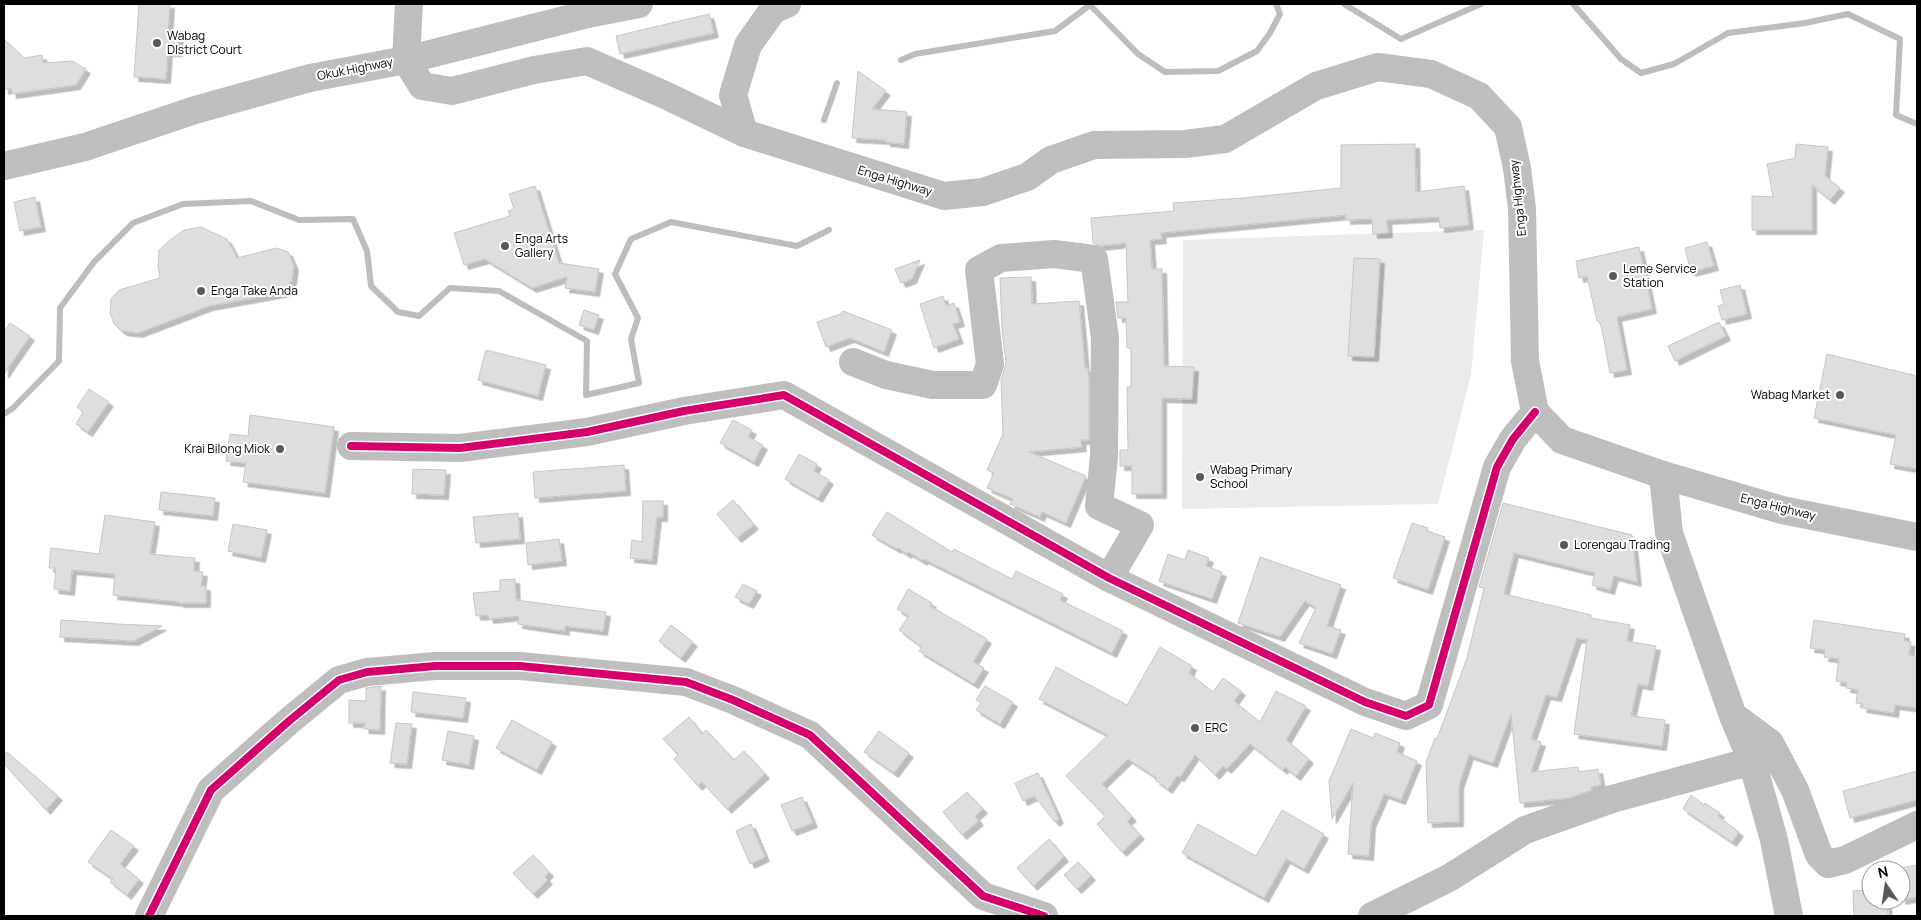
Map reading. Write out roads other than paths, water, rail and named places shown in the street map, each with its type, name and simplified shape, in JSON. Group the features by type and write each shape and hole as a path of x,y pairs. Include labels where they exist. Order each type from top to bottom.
{"street":[{"path":"409,4 406,60 588,14 639,4"},
{"path":"744,133 732,95 748,45 773,10 787,4"},
{"name":"Okuk Highway","path":"4,166 85,147 195,110 310,78 406,60 422,86 452,91 534,70 587,61 665,95 744,133"},
{"name":"Enga Highway","path":"744,133 944,196 983,192 1027,177 1051,160 1094,145 1185,144 1225,139 1316,86 1378,68 1430,74 1480,96 1508,127 1517,168 1522,209 1525,361 1534,412 1562,440 1663,475 1782,510 1917,537"},
{"path":"853,362 886,375 933,384 983,385 990,364 979,270 1001,258 1054,254 1094,259 1105,338 1104,457 1099,506 1140,525 1109,578"},
{"path":"351,446 470,446 587,432 684,410 784,395 1109,578 1365,702 1406,716 1429,704 1497,467 1513,439 1534,412"},
{"path":"1663,475 1669,533 1733,716 1752,761 1774,840 1789,916"},
{"path":"149,916 211,790 289,721 339,680 367,672 435,666 510,666 686,682 733,700 810,735 983,896 1044,916"},
{"path":"1733,716 1770,744 1795,790 1819,855 1828,864 1845,860 1917,826"},
{"path":"1372,916 1449,878 1526,830 1612,799 1752,761"}],"waterway":[{"path":"901,60 915,54 1055,31 1090,5 1138,54 1165,72 1218,71 1257,51 1270,33 1280,14 1276,4"},
{"path":"1344,4 1401,39 1481,4"},
{"path":"1573,4 1621,59 1641,73 1674,64 1728,33 1805,23 1848,14 1900,39 1896,115 1917,124"},
{"path":"824,120 837,83"},
{"path":"4,414 12,409 59,361 60,308 94,262 133,223 183,204 251,201 299,220 353,219 367,251 371,286 398,312 419,316 450,288 499,291 587,341 586,395 639,383 631,339 638,318 615,274 631,239 671,222 797,246 829,230"}],"place":[{"name":"Wabag DIstrict Court","path":"157,43"},
{"name":"Enga Arts Gallery","path":"505,246"},
{"name":"Leme Service Station","path":"1613,276"},
{"name":"Enga Take Anda","path":"201,291"},
{"name":"Wabag Market","path":"1840,395"},
{"name":"Krai Bilong Miok","path":"280,449"},
{"name":"Wabag Primary School","path":"1200,477"},
{"name":"Lorengau Trading","path":"1564,545"},
{"name":"ERC","path":"1195,728"}]}
